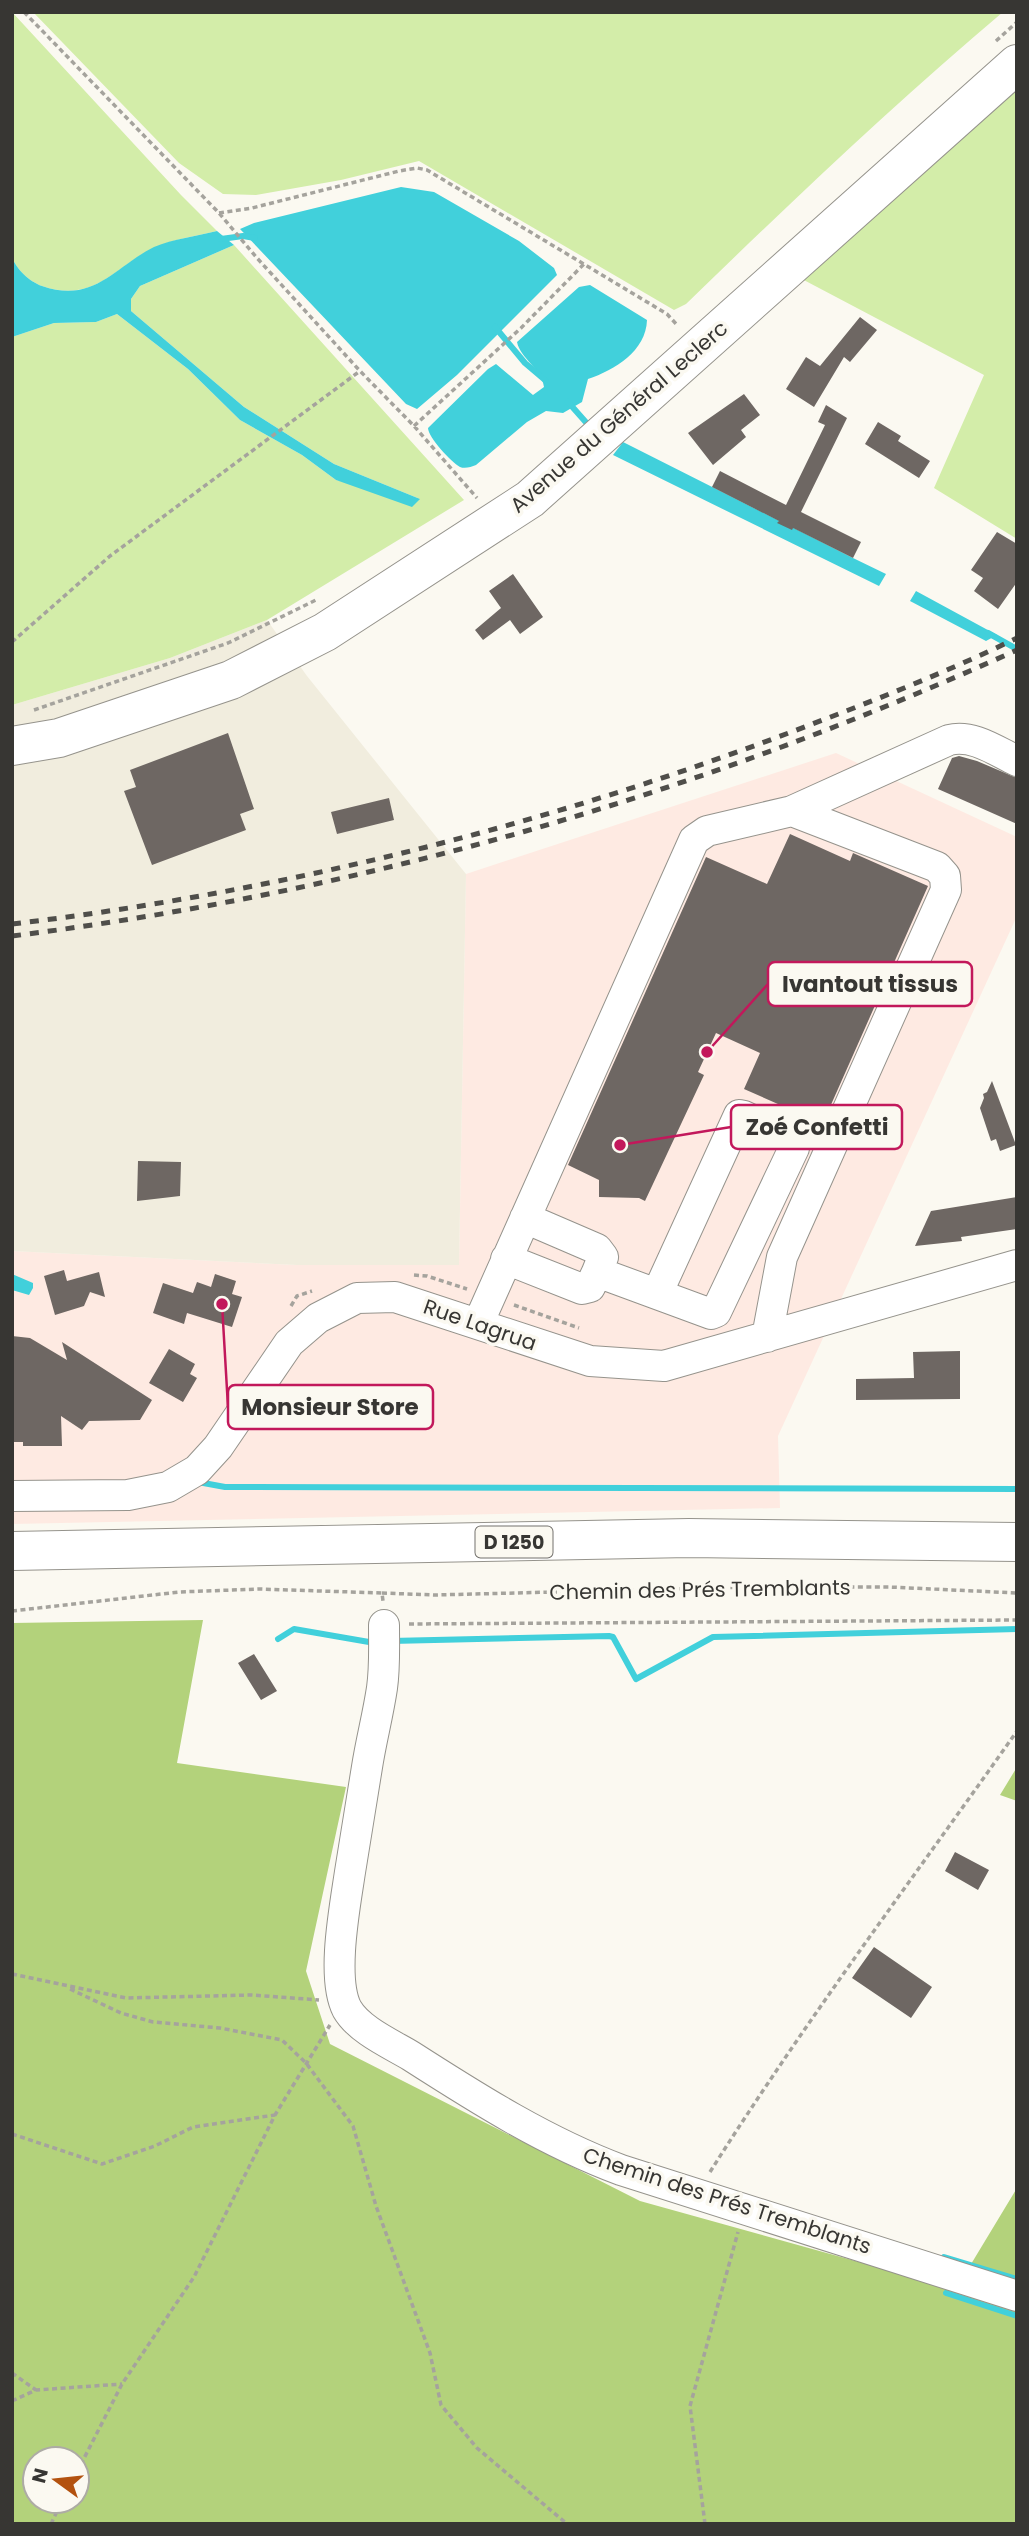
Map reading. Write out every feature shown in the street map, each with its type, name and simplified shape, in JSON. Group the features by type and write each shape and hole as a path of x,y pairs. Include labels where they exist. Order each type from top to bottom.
{"main road":[{"name":"Avenue du Général Leclerc","path":"19,730 59,737 232,680 313,638 530,499 1017,64"},
{"name":"D 1250","path":"12,1551 689,1538 1017,1542"}],"street":[{"path":"478,1324 694,841 707,831 792,811 961,737 1017,761"},
{"path":"767,1337 782,1257 946,890 944,876 937,867 792,811"},
{"path":"597,1272 711,1314 716,1312 794,1148 795,1140 739,1115 657,1294"},
{"path":"506,1259 582,1289 590,1287 597,1272 603,1257 602,1252 525,1218"},
{"name":"Rue Lagrua","path":"12,1496 128,1495 168,1487 197,1471 218,1447 289,1343 318,1318 357,1298 395,1297 590,1361 664,1366 1017,1265"},
{"path":"701,1310 702,1355"},
{"path":"344,2001 341,1980 343,1916 382,1689 384,1625"},
{"name":"Chemin des Prés Tremblants","path":"344,2001 360,2023 482,2101 590,2159 1017,2296"}],"path":[{"path":"24,12 219,213 481,502"},
{"path":"219,213 252,208 417,168 437,175 667,314 678,326"},
{"path":"414,426 521,328 583,264"},
{"path":"12,642 110,556 360,371"},
{"path":"19,730 228,643 322,597"},
{"name":"Chemin des Prés Tremblants","path":"12,1611 102,1600 259,1589 461,1594 753,1587 889,1587 1017,1592"},
{"path":"383,1593 384,1625 1017,1620"},
{"path":"694,2193 878,1924 1017,1731"},
{"path":"12,1974 126,1998 251,1995 344,2001 275,2115 194,2277 122,2384 91,2445"},
{"path":"64,1986 121,2013 153,2022 220,2028 282,2040 306,2063 353,2126 376,2206 430,2353 440,2405 477,2448 567,2524"},
{"path":"12,2134 102,2164 155,2146 194,2127 275,2115"},
{"path":"705,2524 690,2406 745,2209"},
{"path":"12,2373 36,2389"},
{"path":"12,2401 36,2389 122,2384"}],"shaded area":[{"path":"267,620 307,676 466,874 459,1265 297,1265 12,1251 12,705 170,658"},
{"path":"836,753 1017,837 1017,916 778,1436 780,1508 12,1524 12,1251 297,1265 459,1265 466,874"}],"green space":[{"path":"12,12 217,231 161,245 102,281 76,290 42,286 20,270 12,257"},
{"path":"33,12 1003,12 842,155 686,304 674,310 419,161 341,180 256,195 223,194 179,163"},
{"path":"1017,88 1017,539 934,488 984,375 800,278"},
{"path":"234,245 464,500 267,620 170,658 12,705 12,337 54,323 96,322 117,314 188,369 240,420 302,455 336,480 420,499 334,464 244,407 131,311 131,299 140,286"},
{"path":"203,1620 177,1763 346,1787 306,1971 330,2044 640,2201 956,2289 1017,2188 1017,2524 12,2524 12,1623"},
{"path":"1017,1767 1017,1801 1000,1795"}],"water":[{"path":"401,187 434,192 519,241 554,268 557,275 457,375 417,409 406,404 240,229 254,223"},
{"path":"217,231 234,245 140,286 131,299 131,311 244,407 334,464 420,499 412,507 336,480 302,455 240,420 188,369 117,314 96,322 54,323 12,337 12,257 20,270 37,284 60,290 76,290 102,281 154,247"},
{"path":"590,285 647,320 641,341 635,350 618,365 588,379 582,402 563,413 546,411 527,422 476,465 460,467 436,443 428,428 496,364 533,395 544,387 517,342 579,287"},
{"path":"623,442 886,574 879,586 613,455"},
{"path":"916,591 997,635 986,641 910,601"},
{"path":"12,1274 33,1283 29,1295 12,1290"}],"building":[{"path":"860,317 877,330 850,362 844,357 814,407 786,389 806,357 820,366"},
{"path":"744,394 760,415 741,430 746,437 713,465 688,433"},
{"path":"826,405 847,418 801,512 861,542 853,558 793,528 792,530 777,523 779,521 712,487 720,471 786,505 825,425 818,422"},
{"path":"878,422 901,436 898,441 930,461 919,478 865,444"},
{"path":"997,532 1017,544 1017,582 998,609 974,591 983,578 971,570"},
{"path":"513,574 543,617 520,634 510,620 483,640 475,630 501,608 489,591"},
{"path":"228,733 254,809 240,814 246,830 152,865 124,791 136,787 130,770"},
{"path":"959,756 1017,778 1017,824 938,789 952,758"},
{"path":"389,798 394,820 337,834 331,812"},
{"path":"790,834 850,861 853,853 928,886 826,1116 821,1123 744,1089 760,1053 716,1033 698,1072 704,1075 645,1201 639,1198 599,1197 599,1180 568,1165 706,857 767,884"},
{"path":"992,1081 1016,1145 1000,1151 996,1139 991,1141 980,1108 983,1094 987,1092"},
{"path":"138,1161 181,1162 180,1196 137,1201"},
{"path":"1017,1197 1017,1229 961,1237 962,1241 915,1246 931,1211"},
{"path":"64,1270 67,1281 99,1272 105,1297 90,1292 84,1306 55,1315 44,1276"},
{"path":"215,1274 236,1281 232,1294 242,1297 232,1327 187,1313 184,1324 153,1313 163,1283 193,1293 197,1282 211,1287"},
{"path":"12,1336 30,1338 67,1360 62,1342 152,1400 140,1420 89,1421 82,1430 61,1416 62,1446 23,1446 23,1442 12,1442"},
{"path":"169,1349 195,1364 190,1374 197,1378 183,1402 149,1383"},
{"path":"960,1351 960,1399 856,1400 856,1379 914,1378 913,1352"},
{"path":"254,1654 277,1691 261,1700 238,1663"},
{"path":"955,1852 989,1870 978,1890 945,1871"},
{"path":"874,1947 932,1987 911,2018 852,1978"}],"waterway":[{"path":"221,239 243,236 255,238"},
{"path":"495,327 525,363 545,380"},
{"path":"568,402 591,428"},
{"path":"988,633 1017,649"},
{"path":"198,1482 225,1487 1017,1489"},
{"path":"278,1639 294,1629 369,1642"},
{"path":"391,1641 609,1636 613,1637 636,1679 713,1637 1017,1629"},
{"path":"944,2257 1017,2279"},
{"path":"946,2293 1017,2316"}],"railway":[{"path":"12,924 114,910 315,873 416,850 515,823 613,794 807,726 913,684 1017,638"},
{"path":"12,936 143,917 272,893 399,865 525,831 650,793 773,750 1017,650"}],"place":[{"name":"Ivantout tissus","path":"707,1052"},
{"name":"Zoé Confetti","path":"620,1145"},
{"name":"Monsieur Store","path":"222,1304"}]}
